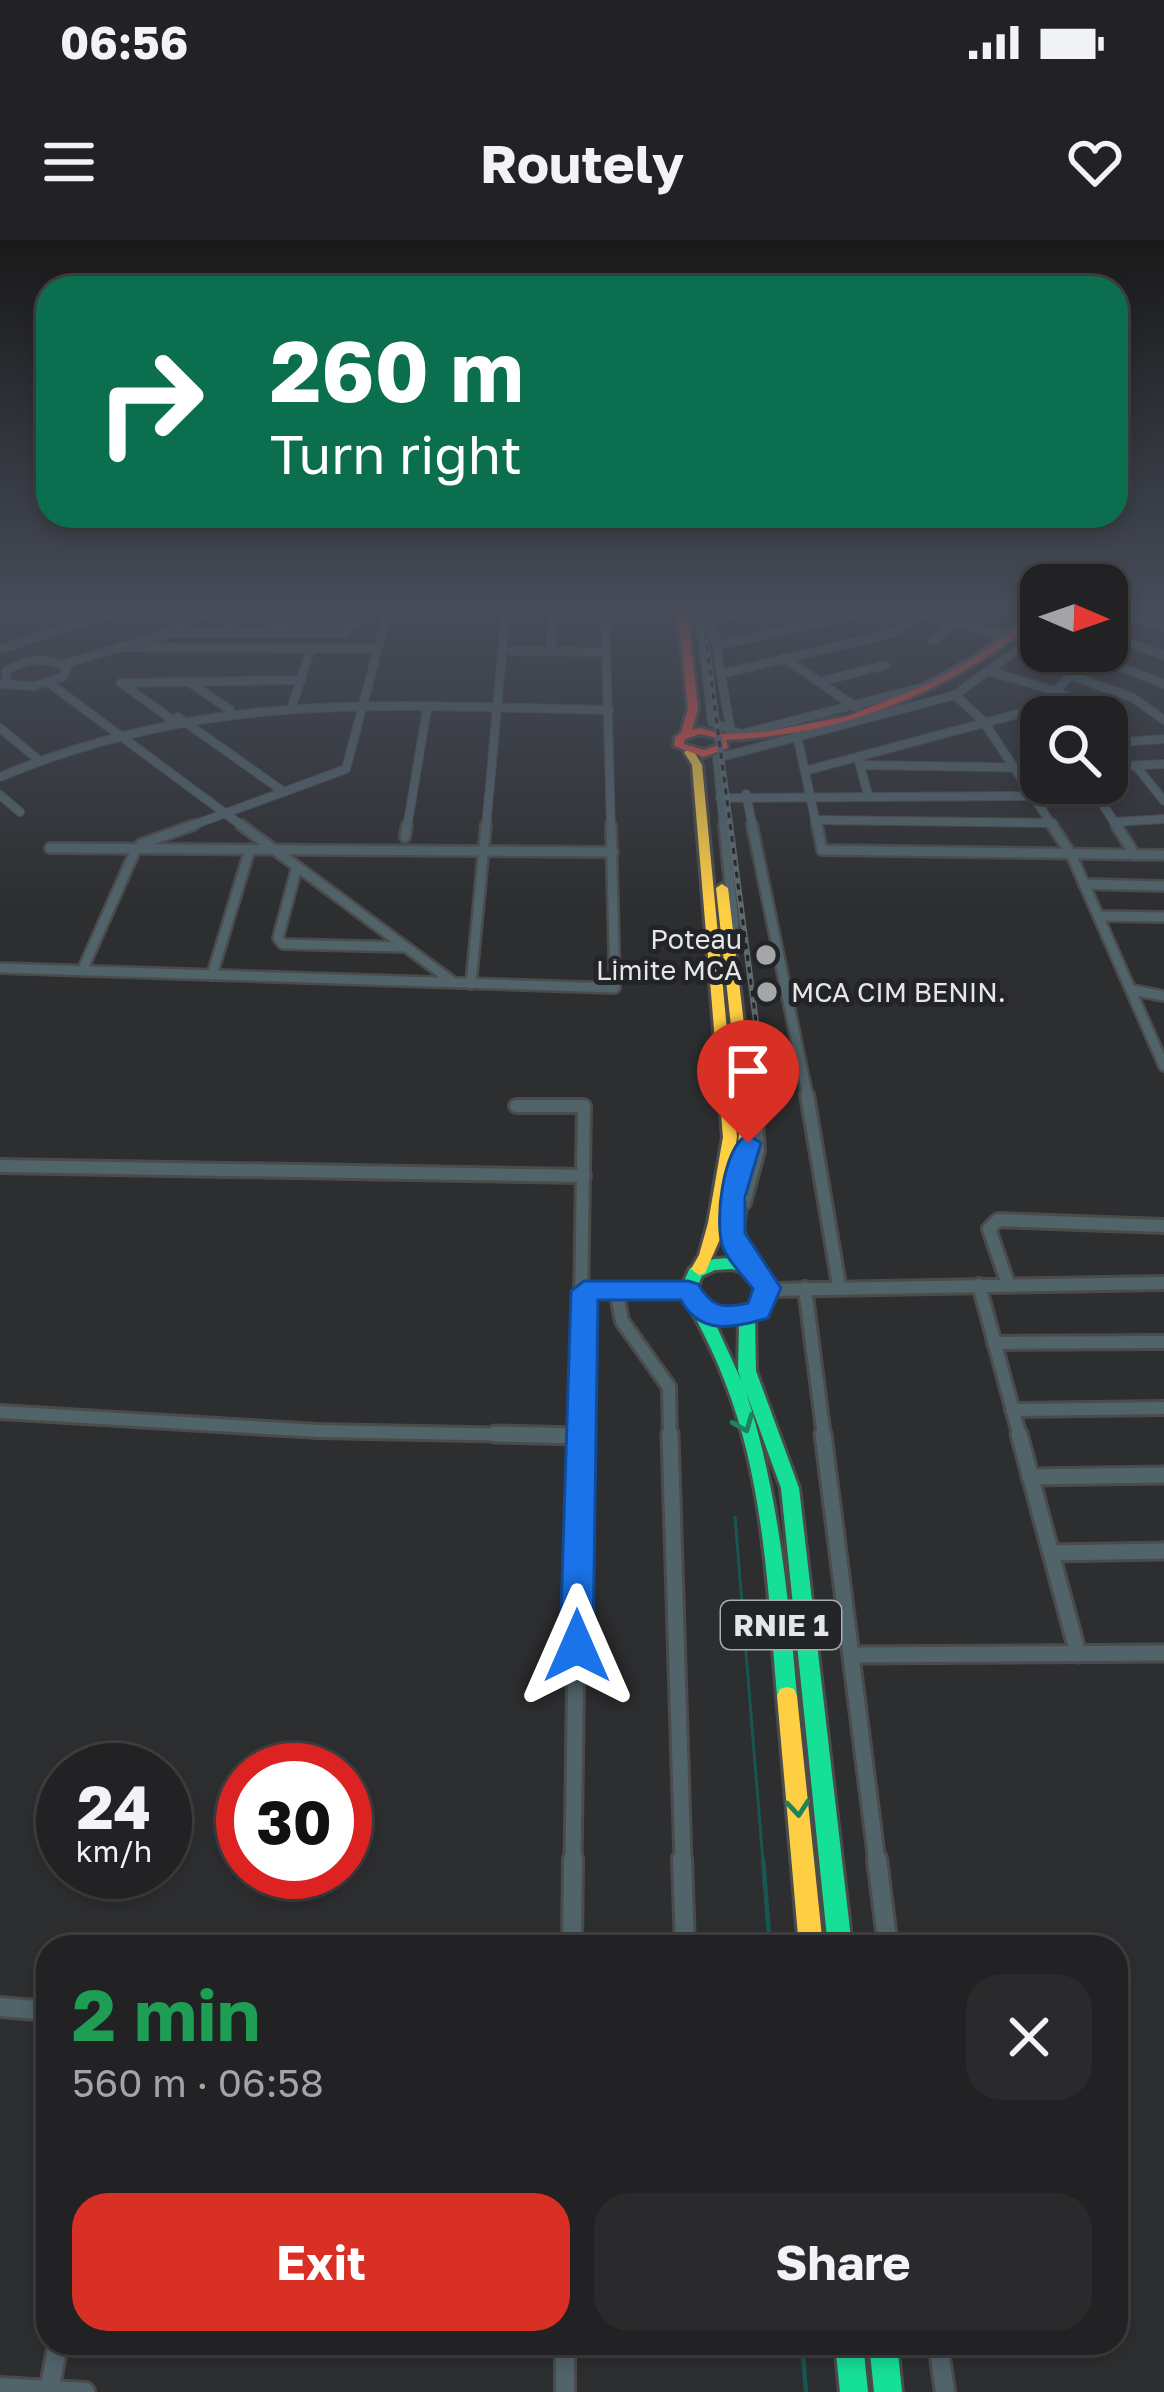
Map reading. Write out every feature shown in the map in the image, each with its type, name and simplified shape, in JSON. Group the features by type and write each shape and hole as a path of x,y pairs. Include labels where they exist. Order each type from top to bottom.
{"main road":[{"path":"688,1291 713,1247 717,1189 730,1137 698,765 688,742 693,710"},
{"path":"706,1314 747,1317 763,1306 767,1290 732,1233 731,1212 748,1143 748,1118 714,710"},
{"path":"719,741 770,734 858,710"},
{"path":"688,742 798,736 882,710"},
{"path":"696,1272 725,1262 747,1263"},
{"name":"RNIE 1","path":"688,1291 706,1314 768,1492 811,1935"},
{"name":"RNIE 1","path":"747,1317 747,1372 790,1488 839,1935"},
{"path":"850,2355 854,2392"},
{"path":"884,2355 888,2392"}],"street":[{"path":"86,710 454,983"},
{"path":"162,710 284,792"},
{"path":"0,777 118,734 174,718 227,710"},
{"path":"82,971 133,849 346,769 361,710"},
{"path":"405,838 428,710"},
{"path":"471,984 499,710"},
{"path":"0,968 615,988 609,710"},
{"path":"720,710 719,741 847,710"},
{"path":"747,1263 745,1195 757,1161 758,1130 717,758 894,710"},
{"path":"972,710 1020,774"},
{"path":"806,770 859,761 1020,710"},
{"path":"0,728 40,760"},
{"path":"798,736 821,850 1164,855"},
{"path":"1129,741 1164,739"},
{"path":"859,761 1020,768"},
{"path":"859,761 868,795"},
{"path":"1128,766 1164,764"},
{"path":"1136,766 1164,801"},
{"path":"720,798 746,794 1020,796"},
{"path":"746,794 799,1045 838,1285"},
{"path":"0,795 20,812"},
{"path":"1041,804 1071,854 1164,1066"},
{"path":"1102,804 1135,855"},
{"path":"815,820 1053,823"},
{"path":"1114,822 1164,820"},
{"path":"50,848 613,852"},
{"path":"212,975 250,849"},
{"path":"298,867 278,938 283,944 405,947"},
{"path":"1084,884 1164,886"},
{"path":"1099,916 1164,917"},
{"path":"1132,990 1164,996"},
{"path":"516,1106 584,1106 572,1935"},
{"path":"0,1166 584,1176"},
{"path":"1008,1284 989,1229 998,1220 1164,1226"},
{"path":"767,1290 838,1285 1164,1283"},
{"path":"979,1285 1078,1654"},
{"path":"806,1288 887,1935"},
{"path":"584,1291 688,1291"},
{"path":"616,1291 618,1322 651,1356 669,1387 685,1935"},
{"path":"994,1343 1164,1342"},
{"path":"1012,1410 1164,1408"},
{"path":"0,1412 318,1431 579,1436"},
{"path":"1030,1477 1164,1475"},
{"path":"1051,1553 1164,1551"},
{"path":"852,1655 1164,1653"},
{"path":"0,2007 36,2010"},
{"path":"49,2391 56,2355"},
{"path":"565,2355 565,2392"},
{"path":"940,2355 945,2392"},
{"path":"0,2387 85,2392"}],"waterway":[{"path":"735,1517 763,1862"},
{"path":"763,1859 769,1935"},
{"path":"803,2355 806,2392"}],"railway":[{"path":"715,710 766,1098"}],"traffic: fast":[{"path":"706,1314 732,1319 754,1311 767,1298 764,1280 748,1268 723,1263 696,1272 688,1290 715,1337 751,1435 771,1537 787,1696"},
{"path":"747,1317 747,1371 790,1488 839,1935"},
{"path":"850,2355 854,2392"},
{"path":"884,2355 888,2392"}],"traffic: slow":[{"path":"689,752 697,765 730,1137 716,1223 699,1269"},
{"path":"722,888 748,1118 735,1231 751,1268"},
{"path":"787,1696 810,1935"}],"traffic: jam":[{"path":"686,733 692,710"},
{"path":"721,737 809,728 873,710"},
{"path":"700,731 718,735 724,746 704,754 679,746 680,737 700,731"}],"place":[{"name":"Poteau Limite MCA","path":"766,955"},
{"name":"MCA CIM BENIN.","path":"767,992"}],"route":[{"path":"577,1646 584,1291 688,1291 699,1309 722,1319 744,1318 759,1311 767,1288 737,1249 732,1233 733,1197 748,1143"}]}
